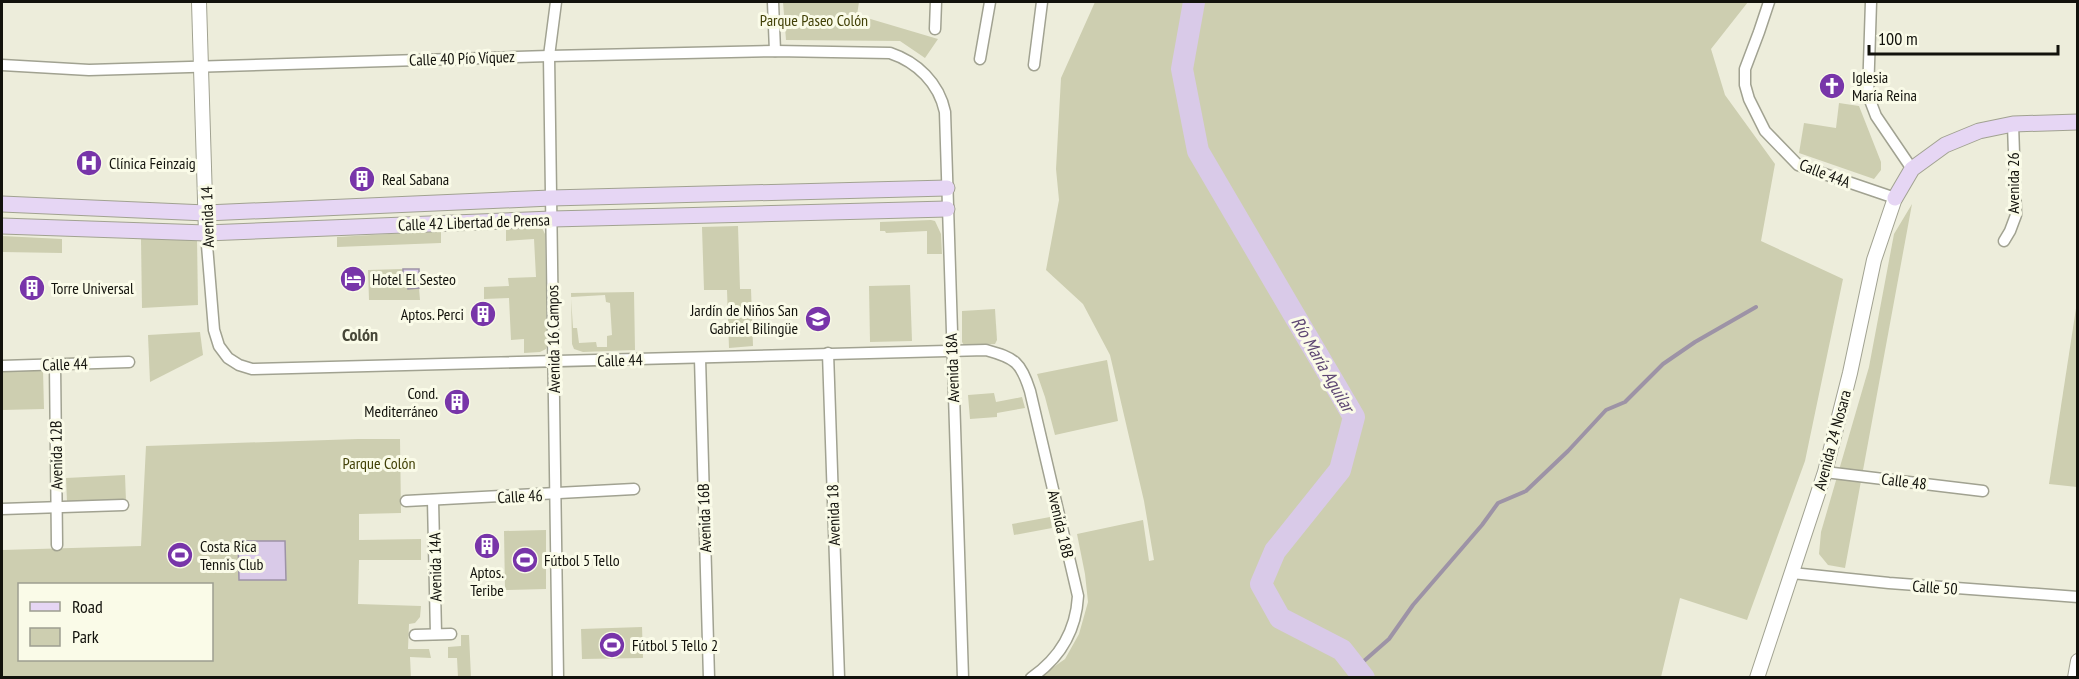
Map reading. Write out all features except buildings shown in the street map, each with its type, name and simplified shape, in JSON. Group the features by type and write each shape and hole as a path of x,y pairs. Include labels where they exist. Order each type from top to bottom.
{"main road":[{"path":"1895,198 1912,169 1945,145 1979,131 2013,124 2078,122"},
{"name":"Calle 42 Libertad de Prensa","path":"2,204 206,213 551,198 947,188"},
{"name":"Calle 42 Libertad de Prensa","path":"2,226 206,233 552,219 947,209"}],"street":[{"name":"Avenida 14","path":"199,2 206,233 214,330 219,346 228,358"},
{"name":"Avenida 16 Campos","path":"556,2 549,56 558,678"},
{"path":"773,2 775,51"},
{"path":"935,29 936,2"},
{"path":"980,59 990,2"},
{"path":"1034,65 1042,2"},
{"name":"Calle 44A","path":"1769,2 1745,69 1744,84 1765,131 1797,165 1895,198"},
{"path":"1870,2 1868,95 1871,107 1912,169"},
{"name":"Calle 40 Pío Víquez","path":"2,64 89,70 201,65 775,51 890,52 905,58 919,68"},
{"name":"Avenida 18A","path":"919,68 930,79 943,103 945,112 963,678"},
{"name":"Avenida 26","path":"2004,241 2016,214 2013,124"},
{"name":"Avenida 24 Nosara","path":"1757,678 1825,472 1850,373 1874,260 1895,198"},
{"name":"Calle 44","path":"228,358 252,369 986,350 1014,360"},
{"name":"Avenida 18","path":"828,353 839,678"},
{"name":"Avenida 16B","path":"700,358 709,678"},
{"name":"Avenida 18B","path":"1014,360 1023,371 1030,391 1078,596 1077,612 1069,636 1045,668 1031,678"},
{"name":"Calle 44","path":"2,366 129,362"},
{"name":"Avenida 12B","path":"55,365 57,545"},
{"name":"Calle 48","path":"1825,472 1983,491"},
{"name":"Calle 46","path":"406,501 634,489"},
{"name":"Avenida 14A","path":"433,500 436,634"},
{"path":"2,508 123,505"},
{"name":"Calle 50","path":"1792,573 1889,584 2078,597"},
{"path":"415,635 451,634"}],"green space":[{"name":"Parque Paseo Colón","path":"783,2 859,2 857,15 938,39 925,58 900,41 786,40"},
{"path":"1095,2 1748,2 1711,49 1725,95 1775,164 1761,241 1843,279 1805,461 1747,620 1680,598 1661,677 1038,678 1065,659 1079,634 1088,602 1077,534 1143,520 1149,561 1154,560 1144,501 1110,355 1083,304 1046,270 1059,200 1056,169 1061,78"},
{"path":"1839,103 1859,106 1881,162 1881,170 1874,179 1799,153 1804,123 1836,128"},
{"path":"1912,204 1845,568 1828,565 1819,554 1821,532 1869,367 1894,234"},
{"path":"935,221 941,234 942,254 927,254 927,231 886,233 880,231 880,222"},
{"path":"537,226 542,228 545,234 547,346 540,352 524,353 524,339 511,340 509,298 484,299 484,287 509,286 508,278 536,277 534,239 506,241 506,228"},
{"path":"738,226 740,289 751,289 753,346 729,348 727,290 704,290 702,227"},
{"path":"441,231 441,243 337,247 337,237"},
{"path":"2,236 62,239 62,253 2,252"},
{"path":"197,238 198,305 142,308 141,239"},
{"path":"403,269 403,275 407,277 408,289 419,288 420,300 369,300 368,270"},
{"path":"910,285 912,341 870,342 869,286"},
{"path":"634,292 635,350 583,352 574,349 571,299 573,328 577,328 579,343 596,342 597,347 607,347 607,336 612,335 610,303 606,302 605,295 571,297 571,293"},
{"path":"2078,302 2077,487 2049,484"},
{"path":"995,309 997,340 995,344 964,345 962,342 962,311"},
{"path":"200,332 203,355 150,382 148,335"},
{"path":"1107,360 1118,421 1055,435 1037,374"},
{"path":"43,370 44,409 2,410 2,371"},
{"path":"994,393 996,402 1022,397 1025,408 997,413 997,417 970,419 968,395"},
{"name":"Costa Rica Tennis Club","path":"400,439 401,513 359,514 359,540 421,539 421,560 359,560 358,604 421,606 420,617 415,623 409,624 408,649 429,649 431,658 410,657 411,678 2,677 2,550 141,546 146,446"},
{"path":"125,475 126,501 67,502 66,478"},
{"path":"1050,517 1052,528 1014,535 1012,524"},
{"name":"Fútbol 5 Tello","path":"546,530 546,589 505,590 504,531"},
{"name":"Fútbol 5 Tello 2","path":"642,627 643,658 582,659 581,629"},
{"path":"461,635 469,635 471,677 458,677 457,658 448,658 448,647 461,646"}],"shaded area":[{"path":"403,269 419,269 419,288 408,289"},
{"path":"238,541 285,541 286,580 239,580"}],"waterway":[{"name":"Río María Aguilar","path":"1194,2 1182,69 1198,151 1354,417 1340,470 1275,551 1261,584 1280,618 1342,650 1364,678"},
{"path":"1356,668 1389,639 1413,605 1498,503 1526,491 1606,410 1625,402 1663,364 1695,342 1756,307"}],"place":[{"name":"Iglesia María Reina","path":"1832,86"},
{"name":"Clínica Feinzaig","path":"89,163"},
{"name":"Real Sabana","path":"362,179"},
{"name":"Hotel El Sesteo","path":"353,279"},
{"name":"Torre Universal","path":"32,288"},
{"name":"Aptos. Perci","path":"483,314"},
{"name":"Jardín de Niños San Gabriel Bilingüe","path":"818,319"},
{"name":"Cond. Mediterráneo","path":"457,402"},
{"name":"Aptos. Teribe","path":"487,546"},
{"name":"Costa Rica Tennis Club","path":"180,555"},
{"name":"Fútbol 5 Tello","path":"525,560"},
{"name":"Fútbol 5 Tello 2","path":"612,645"}],"district":[{"name":"Colón","path":"360,334"}],"park label":[{"name":"Parque Colón","path":"379,463"}]}
